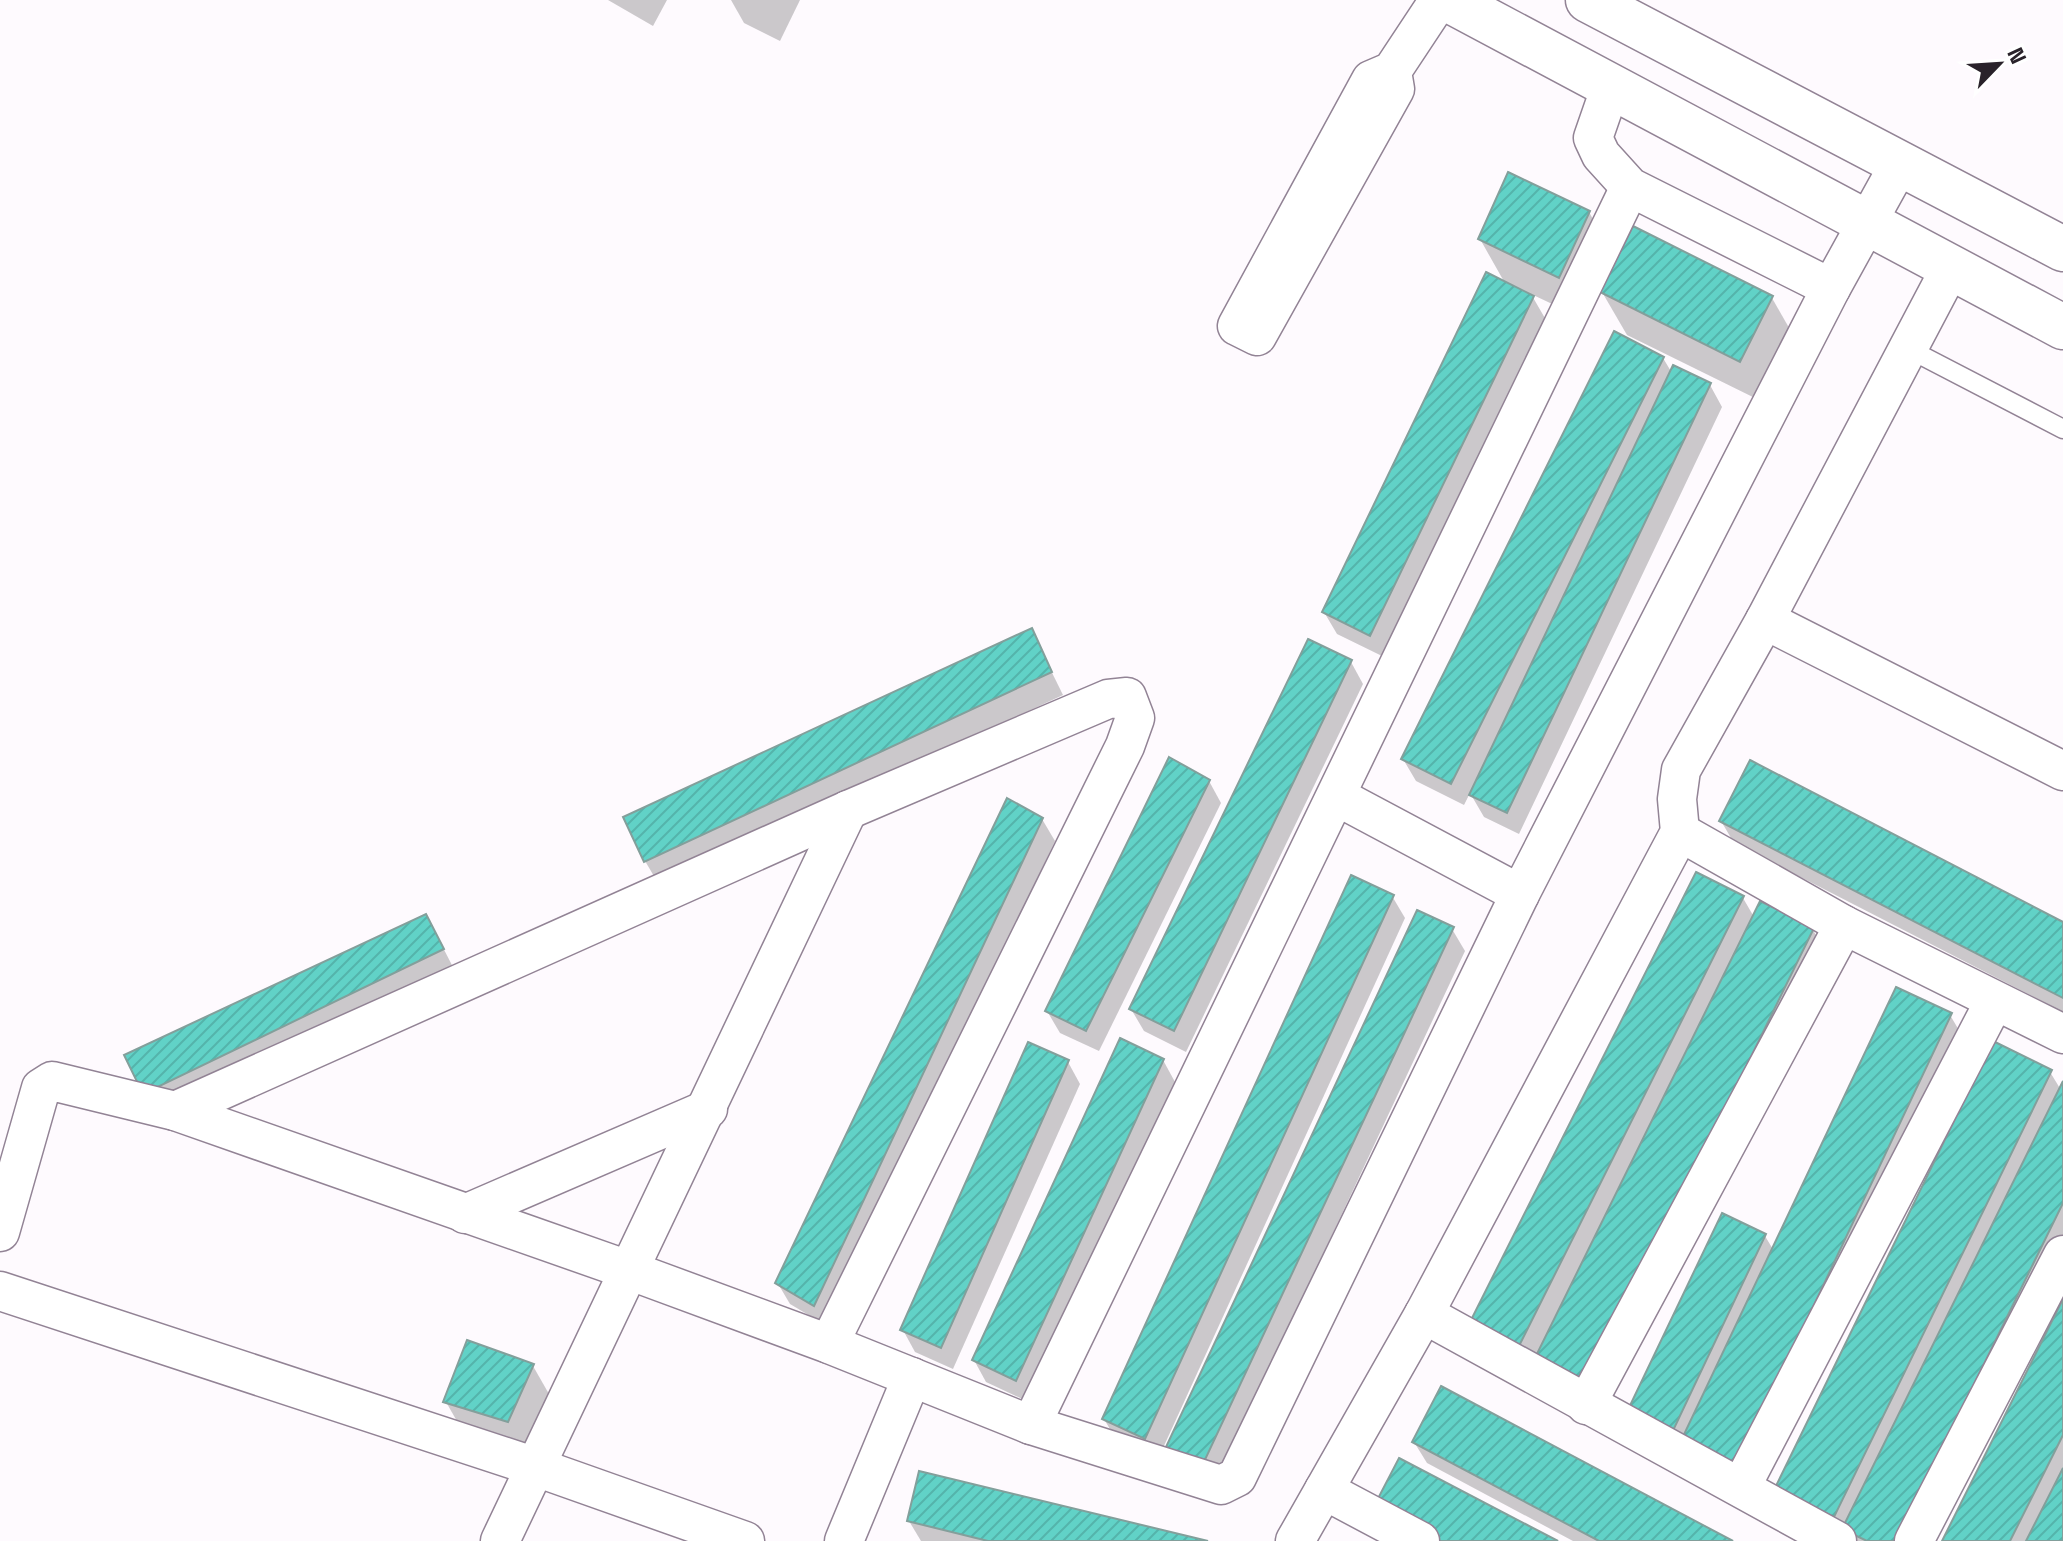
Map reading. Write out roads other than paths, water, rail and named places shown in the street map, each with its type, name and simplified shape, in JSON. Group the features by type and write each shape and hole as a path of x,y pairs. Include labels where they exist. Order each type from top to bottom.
{"street":[{"path":"1392,71 1395,89 1257,336 1237,326 1371,80 1392,71 1439,0"},
{"path":"1449,0 2063,327"},
{"path":"1588,0 2063,249"},
{"path":"1611,86 1593,138 1601,155 1630,187 1831,288"},
{"path":"0,1232 44,1085 52,1081 175,1111 631,1271 829,1344 1031,1425 1221,1485 1237,1477 1520,894 1865,222 1900,163"},
{"path":"1031,1425 1338,797 1630,187"},
{"path":"1295,1541 1424,1314 1680,832 1677,799 1681,770 1765,620 1951,267"},
{"path":"1765,620 2063,771"},
{"path":"175,1111 848,810 1108,699 1127,697 1132,705 1134,725 1125,746 829,1344"},
{"path":"1338,797 1520,894"},
{"path":"500,1541 848,810"},
{"path":"1680,832 1844,925 2063,1034"},
{"path":"1586,1405 1844,925"},
{"path":"1741,1487 1994,1002"},
{"path":"465,1214 708,1109"},
{"path":"1914,1541 2063,1255"},
{"path":"0,1291 536,1467 745,1541"},
{"path":"1424,1314 1837,1541"},
{"path":"844,1541 912,1377"},
{"path":"1324,1490 1420,1541"}],"lane":[{"path":"1907,348 2063,429"}]}
